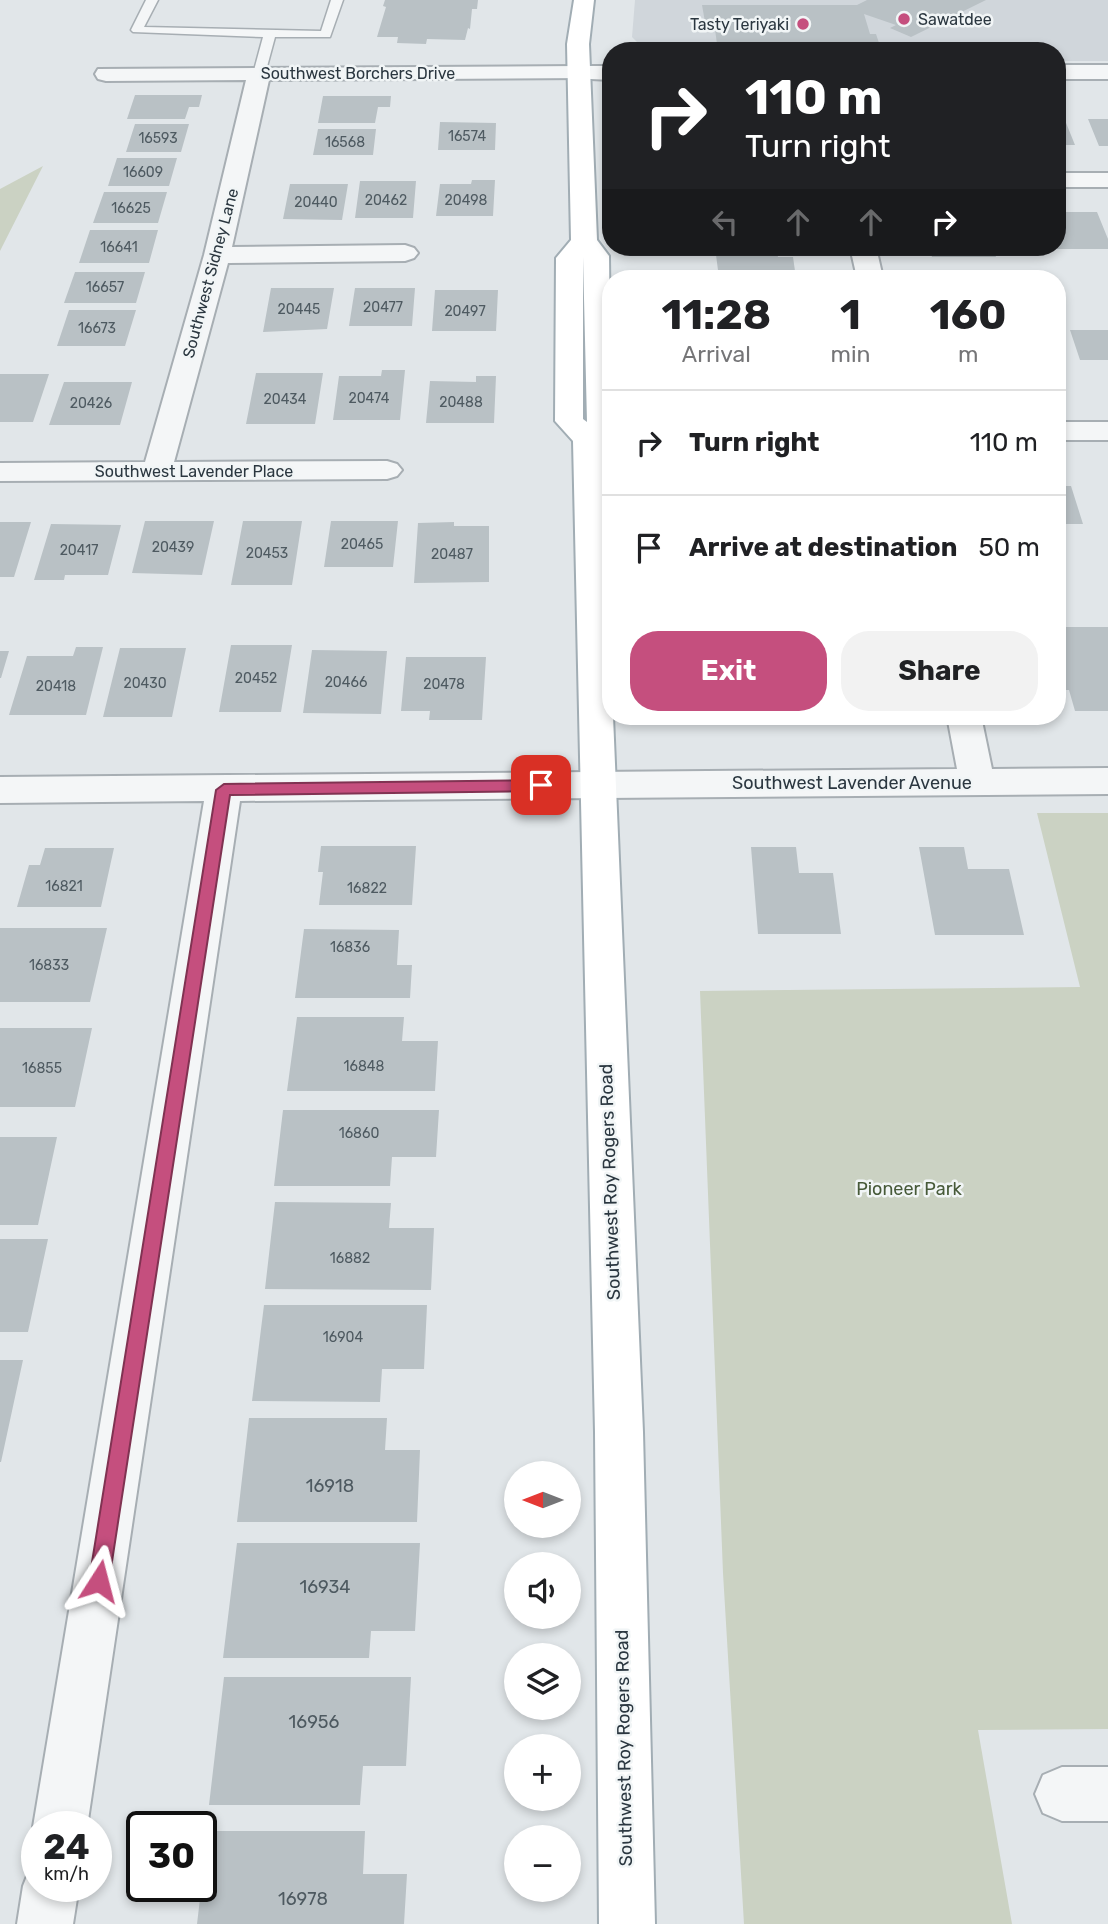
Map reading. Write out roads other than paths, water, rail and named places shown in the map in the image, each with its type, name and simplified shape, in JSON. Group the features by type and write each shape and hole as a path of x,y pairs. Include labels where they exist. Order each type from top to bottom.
{"main road":[{"name":"Southwest Roy Rogers Road","path":"584,0 578,44 584,241 569,258 568,396 569,421 587,439 619,1432 627,1924"}],"street":[{"path":"1066,72 1108,72"},
{"name":"Southwest Borchers Drive","path":"106,74 602,73"},
{"name":"Southwest Sidney Lane","path":"157,471 217,255 258,74"},
{"path":"1066,180 1108,180"},
{"path":"217,255 405,253"},
{"path":"1066,431 1108,431"},
{"name":"Southwest Lavender Place","path":"0,472 387,470"},
{"path":"966,725 977,783"},
{"name":"Southwest Lavender Avenue","path":"0,790 1108,781"},
{"path":"63,1811 224,790"},
{"path":"45,1924 48,1902"}],"lane":[{"path":"152,0 137,30 326,35 337,0"},
{"path":"258,74 270,34"}],"place":[{"name":"Sawatdee","path":"904,19"},
{"name":"Tasty Teriyaki","path":"803,24"}],"park label":[{"name":"Pioneer Park","path":"909,1189"}]}
